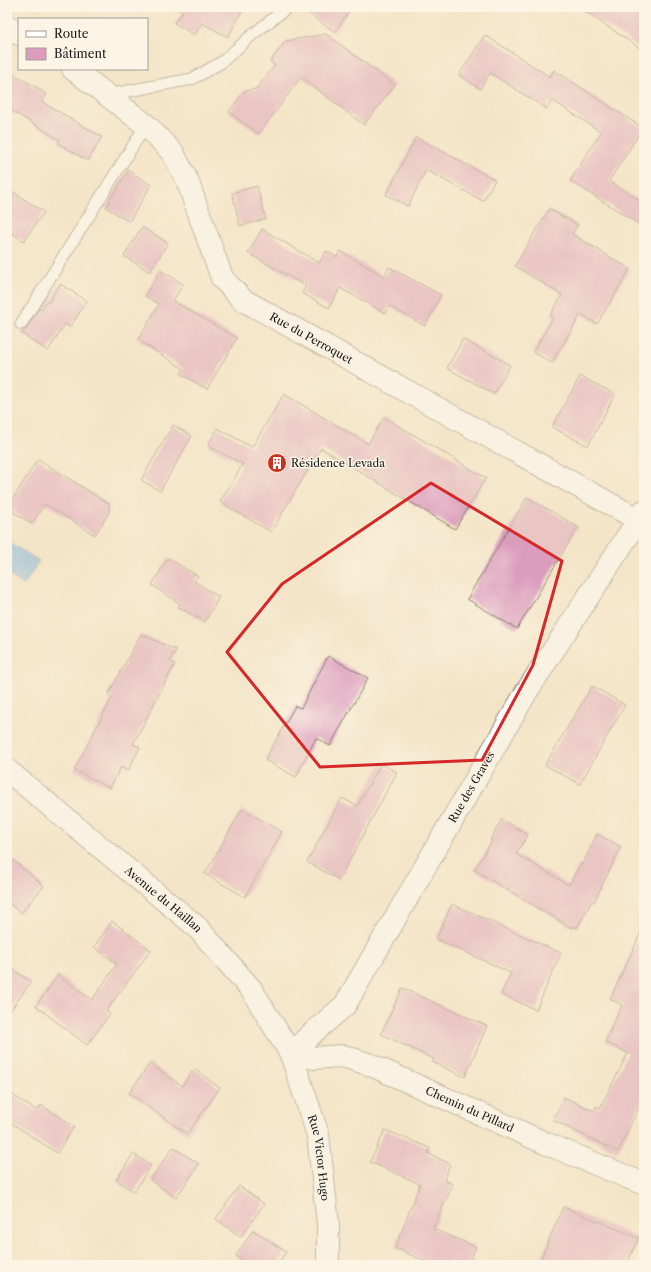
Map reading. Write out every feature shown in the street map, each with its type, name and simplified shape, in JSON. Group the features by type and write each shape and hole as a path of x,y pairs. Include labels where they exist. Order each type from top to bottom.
{"street":[{"path":"7,26 18,33"},
{"name":"Rue du Perroquet","path":"74,70 146,125 173,153 188,180 222,278 243,300 642,515"},
{"name":"Rue des Graves","path":"292,1054 307,1038 345,1005 526,691 642,515"},
{"name":"Avenue du Haillan","path":"8,772 197,927 251,989 292,1054"},
{"name":"Chemin du Pillard","path":"292,1054 314,1058 343,1056 371,1065 545,1143 644,1184"},
{"name":"Rue Victor Hugo","path":"292,1054 318,1135 328,1224 328,1265"}],"lane":[{"path":"106,95 192,79 222,62 252,35 288,7"},
{"path":"21,324 146,125"}],"highlighted area":[{"path":"431,483 562,561 533,665 482,760 320,767 227,652 282,584"}],"water":[{"path":"7,541 39,561 24,585 7,574"}],"building":[{"path":"174,7 244,7 228,37 202,23 195,35 174,23 183,12"},
{"path":"300,7 352,7 335,32"},
{"path":"579,7 644,7 644,51"},
{"path":"326,34 395,85 364,125 301,77 259,134 229,112 244,91 256,89 275,65 270,62 286,41"},
{"path":"485,35 550,77 554,70 643,128 609,181 644,203 644,227 570,181 601,132 552,100 547,109 490,73 480,89 459,75"},
{"path":"7,70 47,94 42,102 102,137 88,161 58,143 60,140 7,108"},
{"path":"416,137 495,180 483,201 426,170 408,206 386,195"},
{"path":"128,170 151,185 129,222 106,207"},
{"path":"257,186 266,219 240,226 232,193"},
{"path":"7,188 44,212 24,241 7,230"},
{"path":"549,209 578,225 572,234 630,269 597,324 581,314 552,363 533,352 553,318 550,316 562,295 515,266"},
{"path":"142,227 168,243 150,272 124,256"},
{"path":"262,229 319,263 326,251 337,257 340,251 384,276 389,267 441,295 425,326 389,306 385,313 340,288 329,308 302,293 306,286 248,253"},
{"path":"160,270 183,284 173,301 237,338 207,389 181,374 184,369 138,340 159,304 145,296"},
{"path":"60,284 87,301 70,327 65,324 48,351 21,333 27,328 39,308 41,310 46,302 48,303"},
{"path":"463,339 510,365 494,394 447,368"},
{"path":"580,376 615,394 588,446 552,427"},
{"path":"284,394 368,444 384,417 486,478 455,529 321,448 271,532 220,502 243,464 208,446 217,428 252,447"},
{"path":"173,425 192,436 160,491 141,480"},
{"path":"38,459 109,504 109,512 95,535 45,504 32,524 7,508"},
{"path":"527,497 578,527 517,629 467,599"},
{"path":"168,558 198,576 194,581 219,597 205,622 178,607 180,604 152,585"},
{"path":"141,634 176,650 170,661 175,664 133,744 140,747 128,771 121,767 110,788 74,770 112,698 108,695"},
{"path":"328,656 368,678 330,746 316,738 296,777 265,760 295,706 301,708"},
{"path":"592,686 625,705 580,784 545,765"},
{"path":"381,764 397,772 339,880 307,862 342,798 357,806"},
{"path":"242,809 282,832 245,897 205,874"},
{"path":"502,819 528,835 516,854 569,885 580,864 582,865 597,834 621,847 594,902 592,901 577,928 574,926 572,928 474,870 492,841 490,840"},
{"path":"7,855 44,886 21,913 7,902"},
{"path":"452,904 561,953 536,1010 501,994 511,973 436,939"},
{"path":"112,921 151,950 106,1011 110,1014 87,1045 36,1006 58,975 92,1000 117,964 94,947"},
{"path":"644,926 644,1096 618,1152 553,1120 564,1097 594,1111 596,1106 600,1108 628,1053 605,1042 622,1005 610,999"},
{"path":"7,965 31,982 7,1015"},
{"path":"402,988 487,1026 465,1077 432,1062 434,1059 381,1034"},
{"path":"150,1063 182,1086 194,1069 220,1088 187,1134 129,1093"},
{"path":"7,1091 37,1111 41,1105 74,1127 57,1153 7,1120"},
{"path":"385,1130 430,1148 428,1153 450,1164 444,1180 453,1184 433,1229 476,1247 468,1265 434,1265 395,1248 420,1184 370,1162"},
{"path":"173,1147 199,1164 176,1198 150,1180"},
{"path":"133,1154 151,1165 134,1192 116,1180"},
{"path":"239,1186 264,1204 241,1237 216,1219"},
{"path":"563,1207 639,1238 626,1265 538,1265"},
{"path":"253,1230 286,1252 277,1265 249,1265 236,1256"}],"place":[{"name":"Résidence Levada","path":"277,463"}]}
